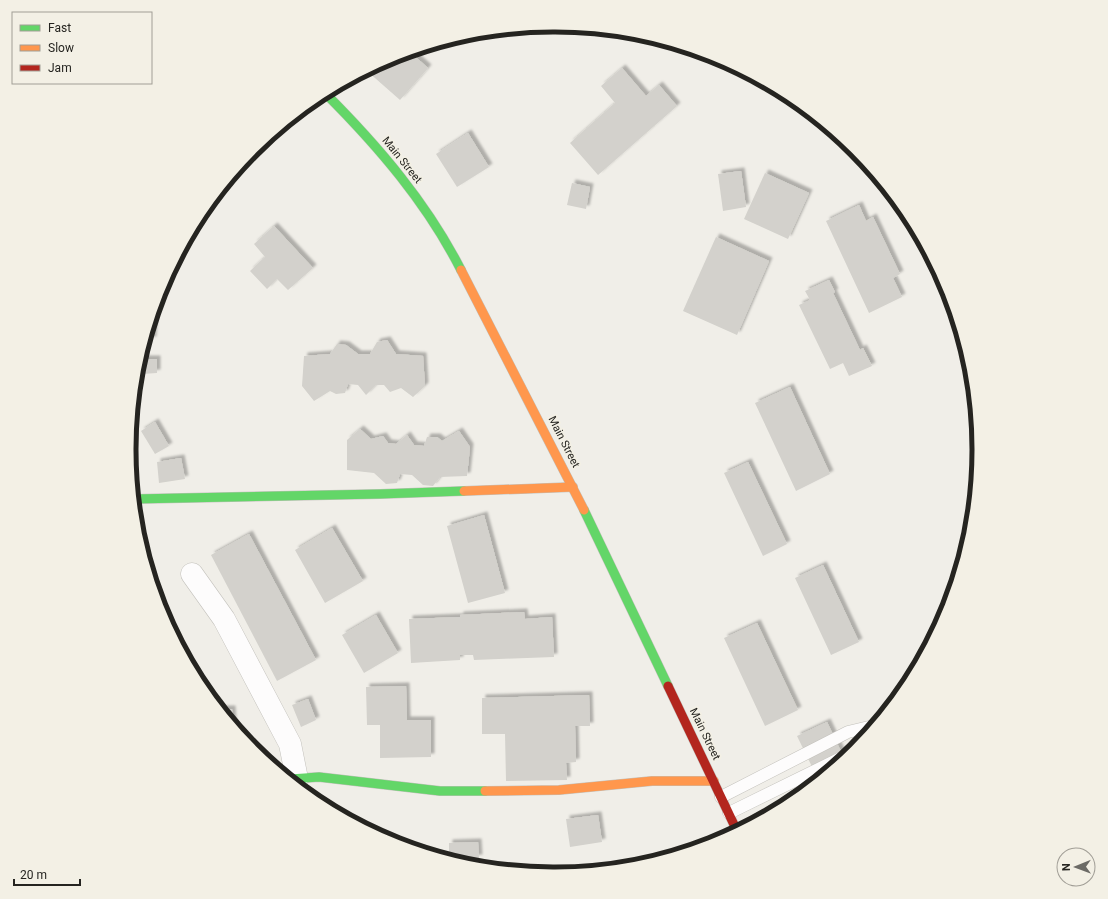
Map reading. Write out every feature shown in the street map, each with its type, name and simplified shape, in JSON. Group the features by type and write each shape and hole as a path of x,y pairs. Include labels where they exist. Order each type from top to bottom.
{"main road":[{"name":"Main Street","path":"330,97 352,119 382,152 410,188 451,250 573,487 735,826"},
{"path":"139,499 573,487"},
{"path":"297,779 319,777 440,791 559,790 652,781 714,781"}],"street":[{"path":"192,574 224,619 290,744 293,775"}],"lane":[{"path":"721,797 848,732 865,728"},
{"path":"729,813 827,765"}],"building":[{"path":"415,56 428,68 400,100 371,74"},
{"path":"622,68 646,96 659,85 677,106 598,175 570,143 615,103 601,86"},
{"path":"468,133 489,167 457,187 436,154"},
{"path":"741,171 746,207 723,211 718,174"},
{"path":"765,173 809,193 788,239 744,219"},
{"path":"572,183 590,187 586,209 567,205"},
{"path":"859,205 866,221 873,217 900,274 893,278 902,297 869,313 826,221"},
{"path":"274,226 313,268 288,290 277,279 267,289 250,271 265,257 254,244"},
{"path":"716,237 769,261 737,335 683,311"},
{"path":"829,280 835,292 833,293 860,350 863,348 872,366 849,376 843,363 830,369 799,305 810,300 805,291"},
{"path":"387,340 396,354 423,356 425,386 413,397 401,388 390,392 384,385 376,385 366,395 358,385 348,384 345,393 336,394 330,391 314,401 302,386 304,356 330,354 337,344 346,345 358,354 370,354 377,342"},
{"path":"147,359 157,359 157,373 144,374"},
{"path":"790,387 830,474 796,491 755,403"},
{"path":"155,422 169,446 155,454 141,431"},
{"path":"360,429 371,439 383,436 388,443 396,444 407,435 414,445 424,446 427,437 437,437 442,441 459,431 470,447 467,476 440,477 433,486 423,485 412,475 400,474 397,483 386,484 374,473 347,470 347,440"},
{"path":"181,458 185,479 159,483 157,462"},
{"path":"748,462 787,544 763,556 724,473"},
{"path":"484,515 505,593 468,603 447,526"},
{"path":"332,528 363,581 325,603 295,550"},
{"path":"249,534 316,660 277,681 211,555"},
{"path":"823,565 859,642 831,655 795,578"},
{"path":"524,612 525,619 552,617 554,657 474,660 473,655 460,655 460,660 411,663 409,619"},
{"path":"376,615 398,653 364,673 342,635"},
{"path":"757,623 798,710 765,726 724,638"},
{"path":"406,686 407,720 431,720 431,757 380,758 380,725 367,725 366,687"},
{"path":"589,695 590,726 575,726 576,762 566,763 567,780 506,781 505,734 482,734 482,698"},
{"path":"308,699 316,720 301,727 292,705"},
{"path":"227,709 232,709 232,716"},
{"path":"827,722 841,752 816,774 797,736"},
{"path":"598,815 602,842 570,847 566,819"},
{"path":"478,842 479,858 470,858 449,854 449,843"}],"traffic: fast":[{"path":"329,97 364,134 400,176 448,245 461,270"},
{"path":"139,499 464,491"},
{"path":"584,510 668,686"},
{"path":"297,779 319,777 440,791 485,791"}],"traffic: slow":[{"path":"461,270 584,510"},
{"path":"464,491 573,487"},
{"path":"485,791 559,790 652,781 714,781"}],"traffic: jam":[{"path":"668,686 735,826"}]}
